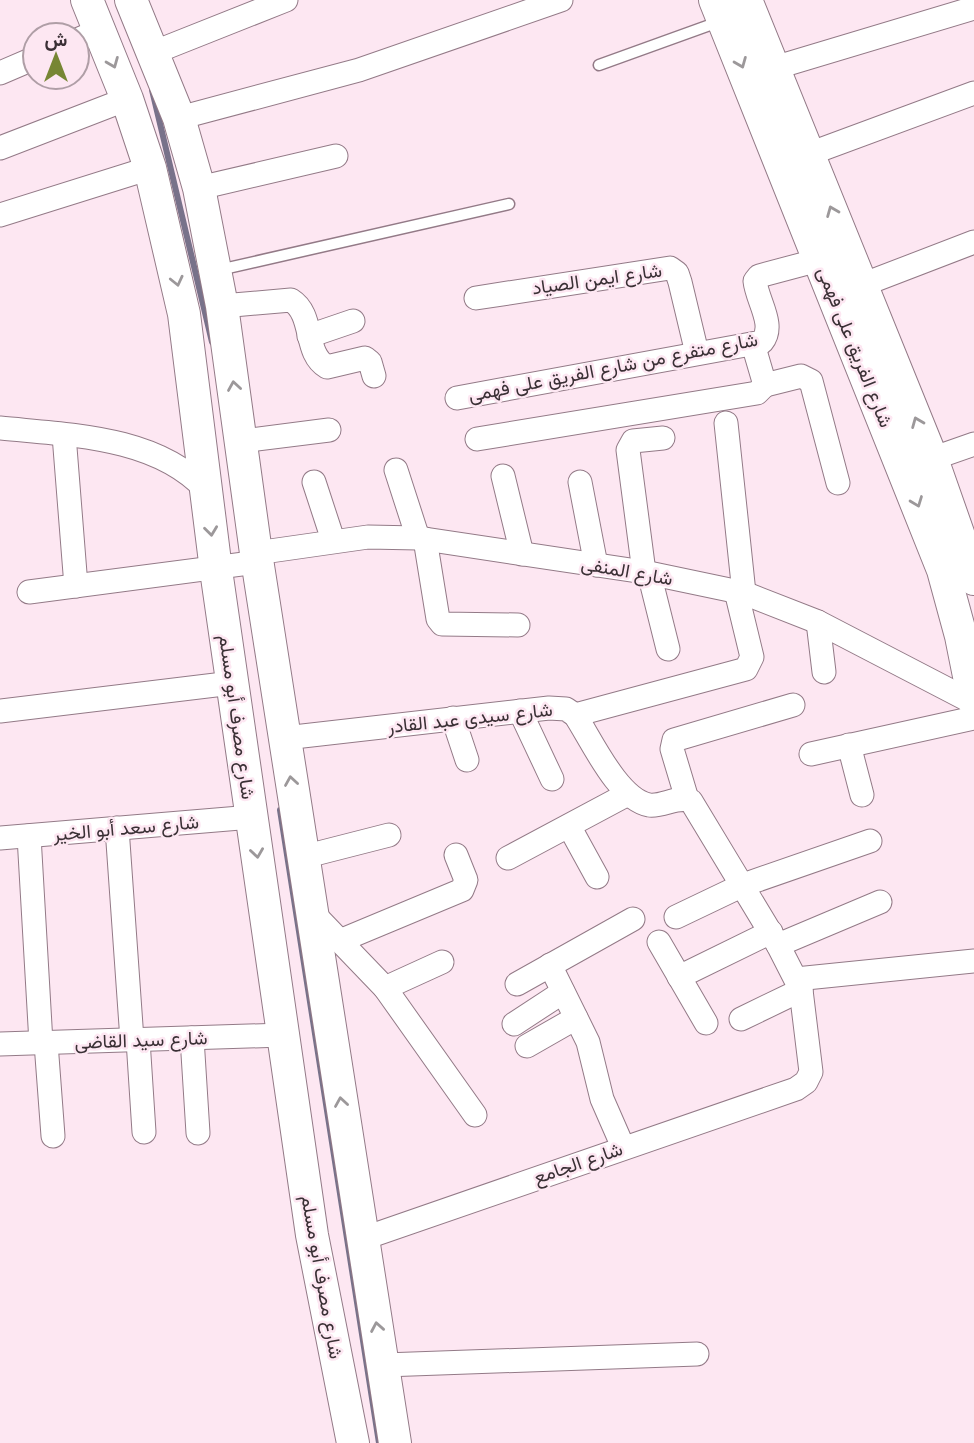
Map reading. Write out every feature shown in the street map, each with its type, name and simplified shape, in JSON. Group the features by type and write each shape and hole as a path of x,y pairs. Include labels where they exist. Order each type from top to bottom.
{"street":[{"name":"شارع مصرف أبو مسلم","path":"87,0 88,21"},
{"path":"131,0 155,52 179,118 199,188 222,306 257,557 395,1443"},
{"path":"155,52 243,8 286,0"},
{"path":"179,118 359,70 561,0"},
{"name":"شارع الفريق على فهمى","path":"728,7 774,68 809,154 828,254 862,285 918,463 961,636 974,702"},
{"name":"شارع الفريق على فهمى","path":"728,7 828,254 918,463 967,530 974,579"},
{"path":"774,68 974,8"},
{"name":"شارع مصرف أبو مسلم","path":"91,40 127,99 150,169 184,314 216,570 312,1235 353,1443"},
{"path":"0,73 21,64"},
{"path":"809,154 974,93"},
{"path":"0,148 127,99"},
{"path":"199,188 336,156"},
{"path":"0,215 150,169"},
{"path":"862,285 974,242"},
{"name":"شارع متفرع من شارع الفريق على فهمى","path":"457,398 762,342 768,335 755,287 759,276 828,254"},
{"name":"شارع ايمن الصياد","path":"476,298 660,267 670,268 677,273 680,282 697,353"},
{"path":"222,306 291,300 302,309 321,364 327,367 365,358 370,362 374,376"},
{"path":"310,335 353,321"},
{"path":"753,344 765,385"},
{"path":"477,439 757,393 765,385 802,376 811,381 838,483"},
{"path":"575,715 746,669 752,657 740,592 726,423"},
{"path":"0,428 64,435 145,451 169,459 191,474 206,490"},
{"path":"202,454 329,430"},
{"path":"64,435 76,586"},
{"path":"663,438 633,441 628,450 646,573 668,649"},
{"path":"918,463 974,444"},
{"path":"396,470 422,538 438,619 442,624 517,625"},
{"path":"503,476 522,554"},
{"path":"314,482 333,540"},
{"path":"580,482 596,565"},
{"name":"شارع المنفى","path":"29,592 216,570 257,557 333,540 422,538 646,573 740,592 818,622 974,702"},
{"path":"818,622 824,672"},
{"path":"0,711 232,683"},
{"path":"793,705 674,740 671,744 687,799 743,885 799,984"},
{"name":"شارع سيدى عبد القادر","path":"285,738 557,709 575,715 626,795"},
{"path":"520,711 552,779"},
{"path":"453,718 467,760"},
{"path":"811,754 974,718"},
{"path":"849,746 862,795"},
{"path":"508,858 626,795 640,803 655,806 687,799"},
{"name":"شارع سعد أبو الخير","path":"0,838 251,817"},
{"path":"569,826 597,877"},
{"path":"117,828 144,1132"},
{"path":"303,858 389,835"},
{"path":"29,836 53,1136"},
{"path":"676,917 743,885 870,841"},
{"path":"342,940 462,890 466,880 456,855"},
{"path":"679,977 774,938 880,902"},
{"path":"312,912 342,940 385,988 475,1115"},
{"path":"517,984 633,919"},
{"path":"659,942 706,1023"},
{"path":"741,1019 799,984 974,961"},
{"path":"385,988 442,962"},
{"path":"550,965 588,1042 602,1099 623,1147"},
{"name":"شارع الجامع","path":"362,1239 796,1089 806,1082 811,1072 799,984"},
{"path":"514,1024 563,992"},
{"path":"527,1046 576,1018"},
{"name":"شارع سيد القاضى","path":"0,1044 283,1035"},
{"path":"192,1038 198,1133"},
{"path":"384,1365 697,1354"}],"lane":[{"path":"599,65 728,7"},
{"path":"215,271 509,204"}],"waterway":[{"path":"152,90 212,342"},
{"path":"280,810 379,1443"}]}
